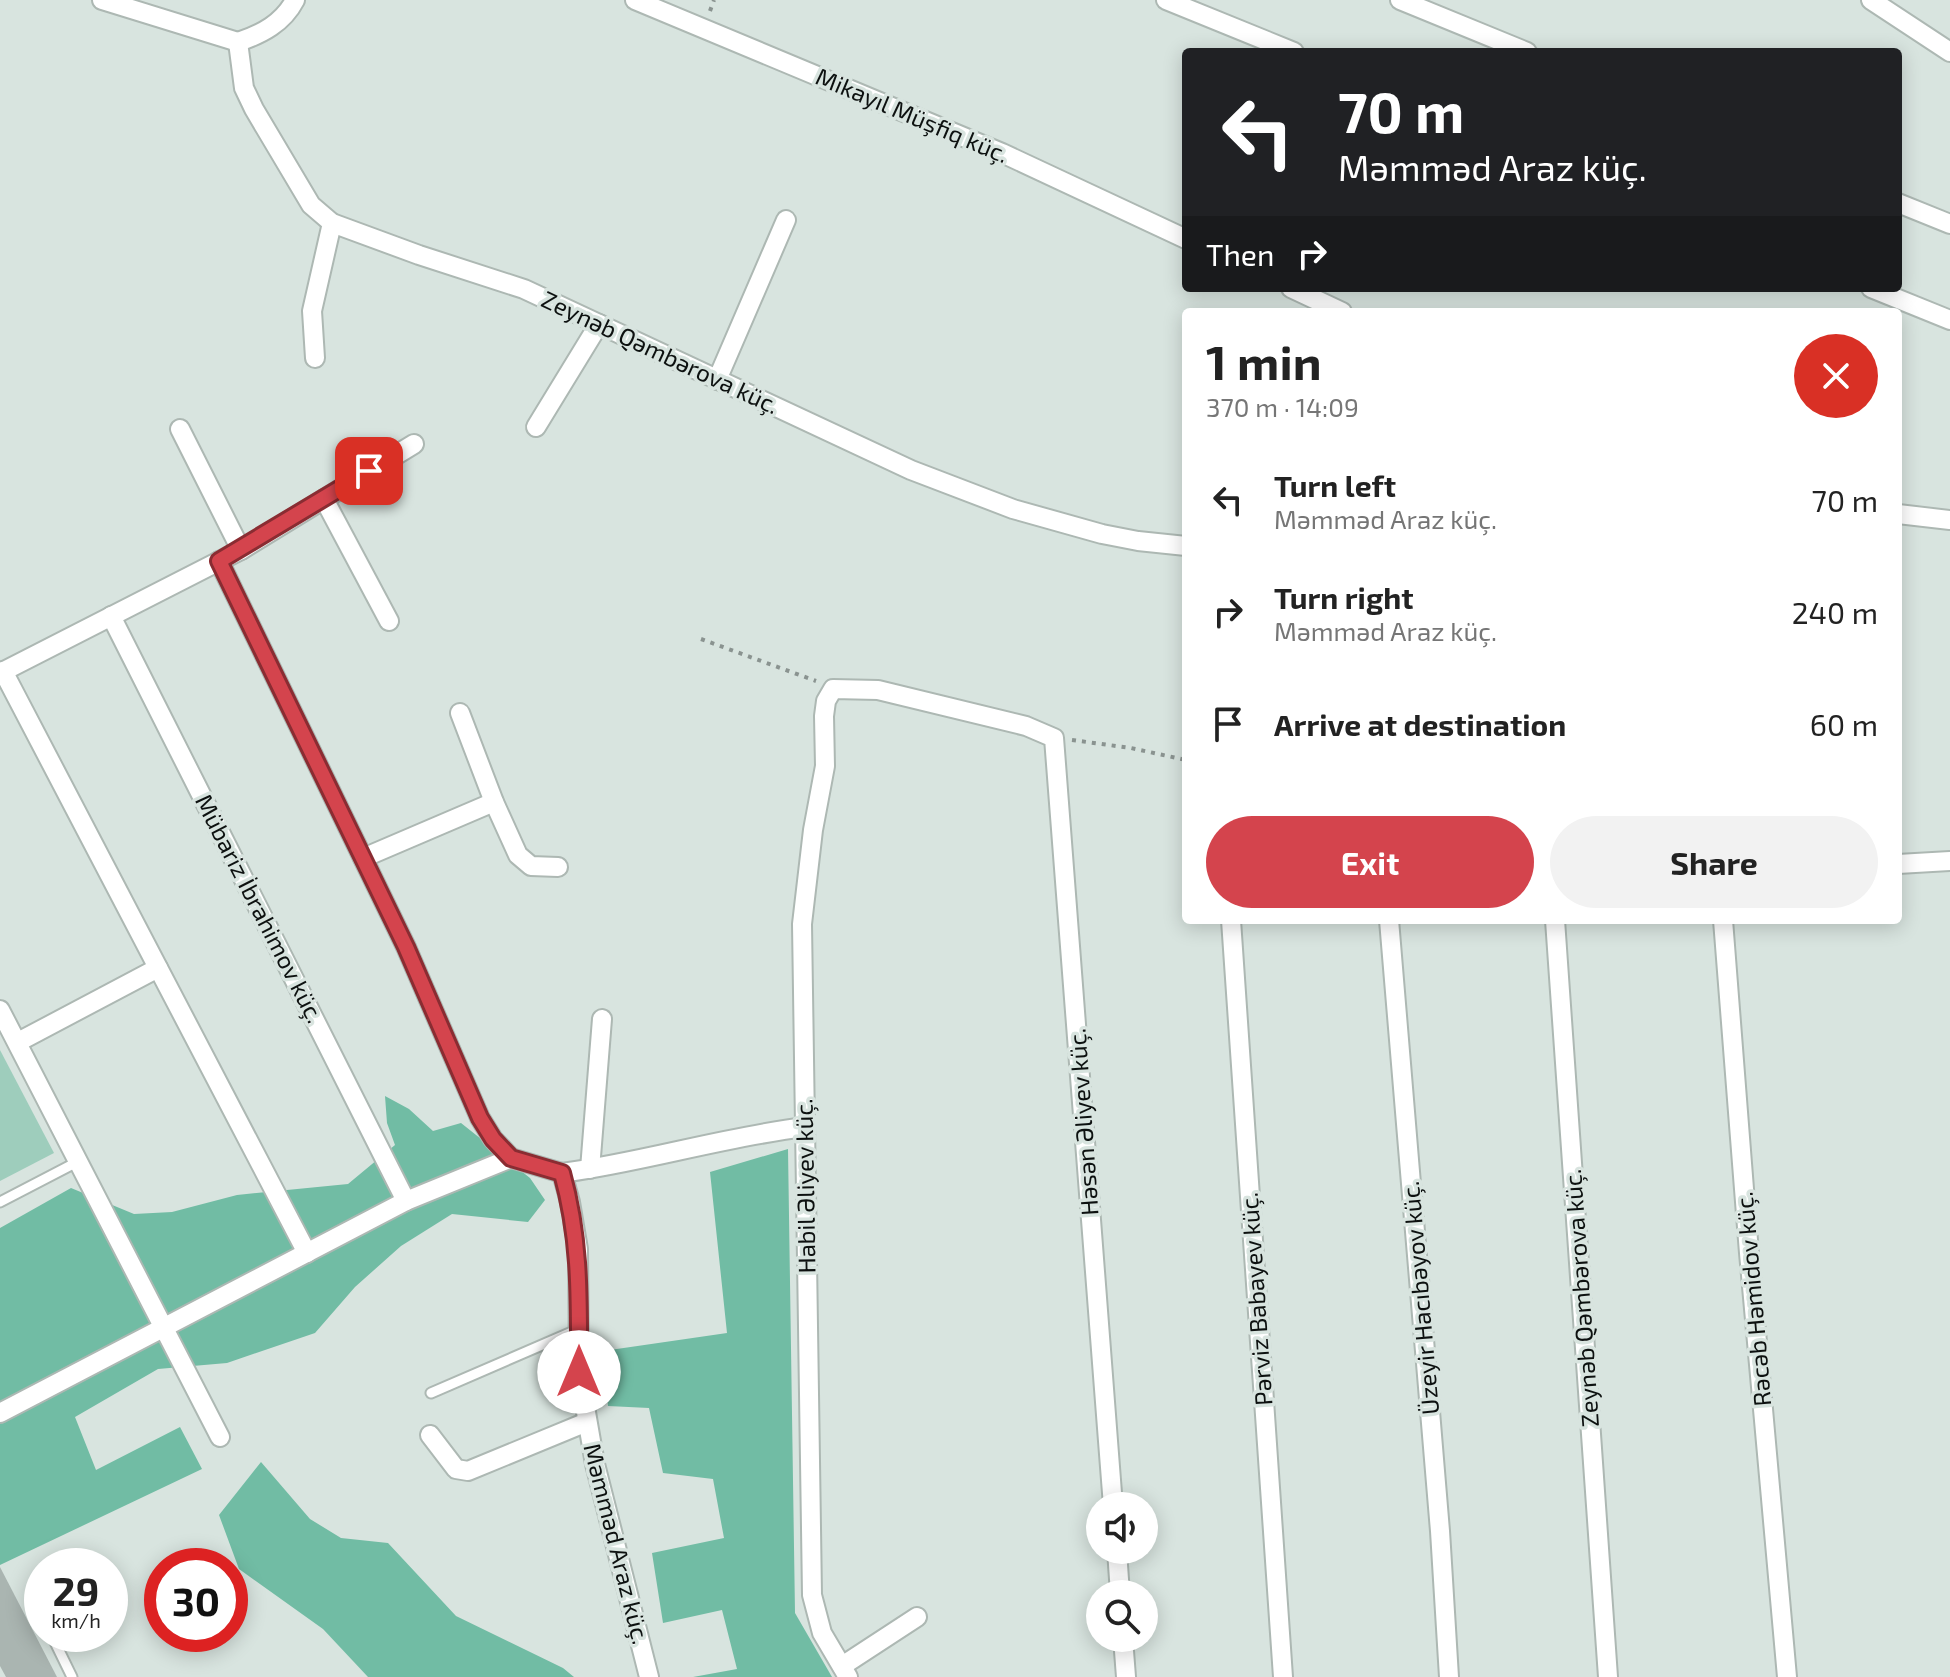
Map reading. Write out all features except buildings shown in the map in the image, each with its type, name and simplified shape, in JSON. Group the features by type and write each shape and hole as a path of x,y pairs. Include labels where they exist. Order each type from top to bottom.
{"street":[{"path":"102,0 238,42 259,35 274,25 295,0"},
{"name":"Mikayıl Müşfiq küç.","path":"635,0 1002,153 1182,237"},
{"path":"1166,0 1284,48"},
{"path":"1400,0 1517,48"},
{"path":"1871,0 1950,52"},
{"name":"Zeynəb Qəmbərova küç.","path":"238,42 244,88 254,109 311,205 332,223 524,289 911,470 1013,509 1102,534 1182,546"},
{"path":"1902,205 1950,224"},
{"path":"717,380 786,220"},
{"path":"315,358 312,311 332,223"},
{"path":"1300,292 1334,308"},
{"path":"1881,292 1950,320"},
{"path":"536,427 599,324"},
{"path":"180,429 241,550"},
{"path":"307,1253 1,672 241,550 414,444"},
{"path":"324,499 389,621"},
{"path":"1902,514 1950,520"},
{"path":"219,561 406,947 480,1118 493,1139 511,1158 562,1173 805,1127"},
{"name":"Mübariz İbrahimov küç.","path":"111,616 406,1201"},
{"path":"833,689 878,690 1026,726 1054,738"},
{"name":"Habil Əliyev küç.","path":"833,689 826,701 824,716 825,766 813,830 802,924 812,1595 822,1633 845,1672"},
{"path":"460,713 518,855 531,866 558,867"},
{"name":"Həsən Əliyev küç.","path":"1054,738 1112,1492"},
{"path":"363,858 494,802"},
{"path":"1902,864 1950,861"},
{"name":"Pərviz Babayev küç.","path":"1231,924 1283,1677"},
{"name":"Üzeyir Hacıbəyov küç.","path":"1389,924 1439,1515 1449,1677"},
{"name":"Zeynəb Qəmbərova küç.","path":"1555,924 1608,1677"},
{"name":"Rəcəb Həmidov küç.","path":"1723,924 1787,1677"},
{"path":"18,1042 158,968"},
{"path":"0,1010 220,1437"},
{"path":"590,1169 602,1019"},
{"path":"0,1413 406,1201 511,1158"},
{"name":"Məmməd Araz küç.","path":"562,1173 578,1249 579,1372 587,1422 649,1677"},
{"path":"430,1435 456,1469 468,1471 587,1422"},
{"path":"845,1672 917,1617"},
{"path":"1124,1652 1126,1677"}],"lane":[{"path":"0,1202 79,1161"},
{"path":"431,1393 579,1329"},
{"path":"60,1652 72,1677"}],"path":[{"path":"701,639 803,674 833,689"},
{"path":"1054,738 1131,748 1182,759"}],"green space":[{"path":"0,1050 54,1153 0,1181"},
{"path":"385,1096 409,1109 433,1131 461,1123 530,1178 545,1200 528,1222 452,1214 401,1246 355,1287 315,1333 227,1363 158,1369 75,1417 96,1470 180,1427 202,1469 36,1548 24,1548 24,1554 0,1565 0,1228 71,1188 134,1214 172,1212 237,1195 348,1184 395,1145 387,1123"},
{"path":"788,1149 795,1613 832,1677 693,1677 737,1669 722,1610 663,1623 652,1553 724,1538 713,1479 663,1473 649,1408 608,1406 603,1351 727,1333 710,1172"},
{"path":"261,1462 310,1519 341,1538 388,1543 456,1616 563,1668 574,1677 368,1677 323,1629 248,1575 248,1548 231,1548 219,1515"}],"route":[{"path":"369,471 219,561 406,947 480,1118 493,1139 511,1158 562,1173 578,1249 579,1372"}]}
